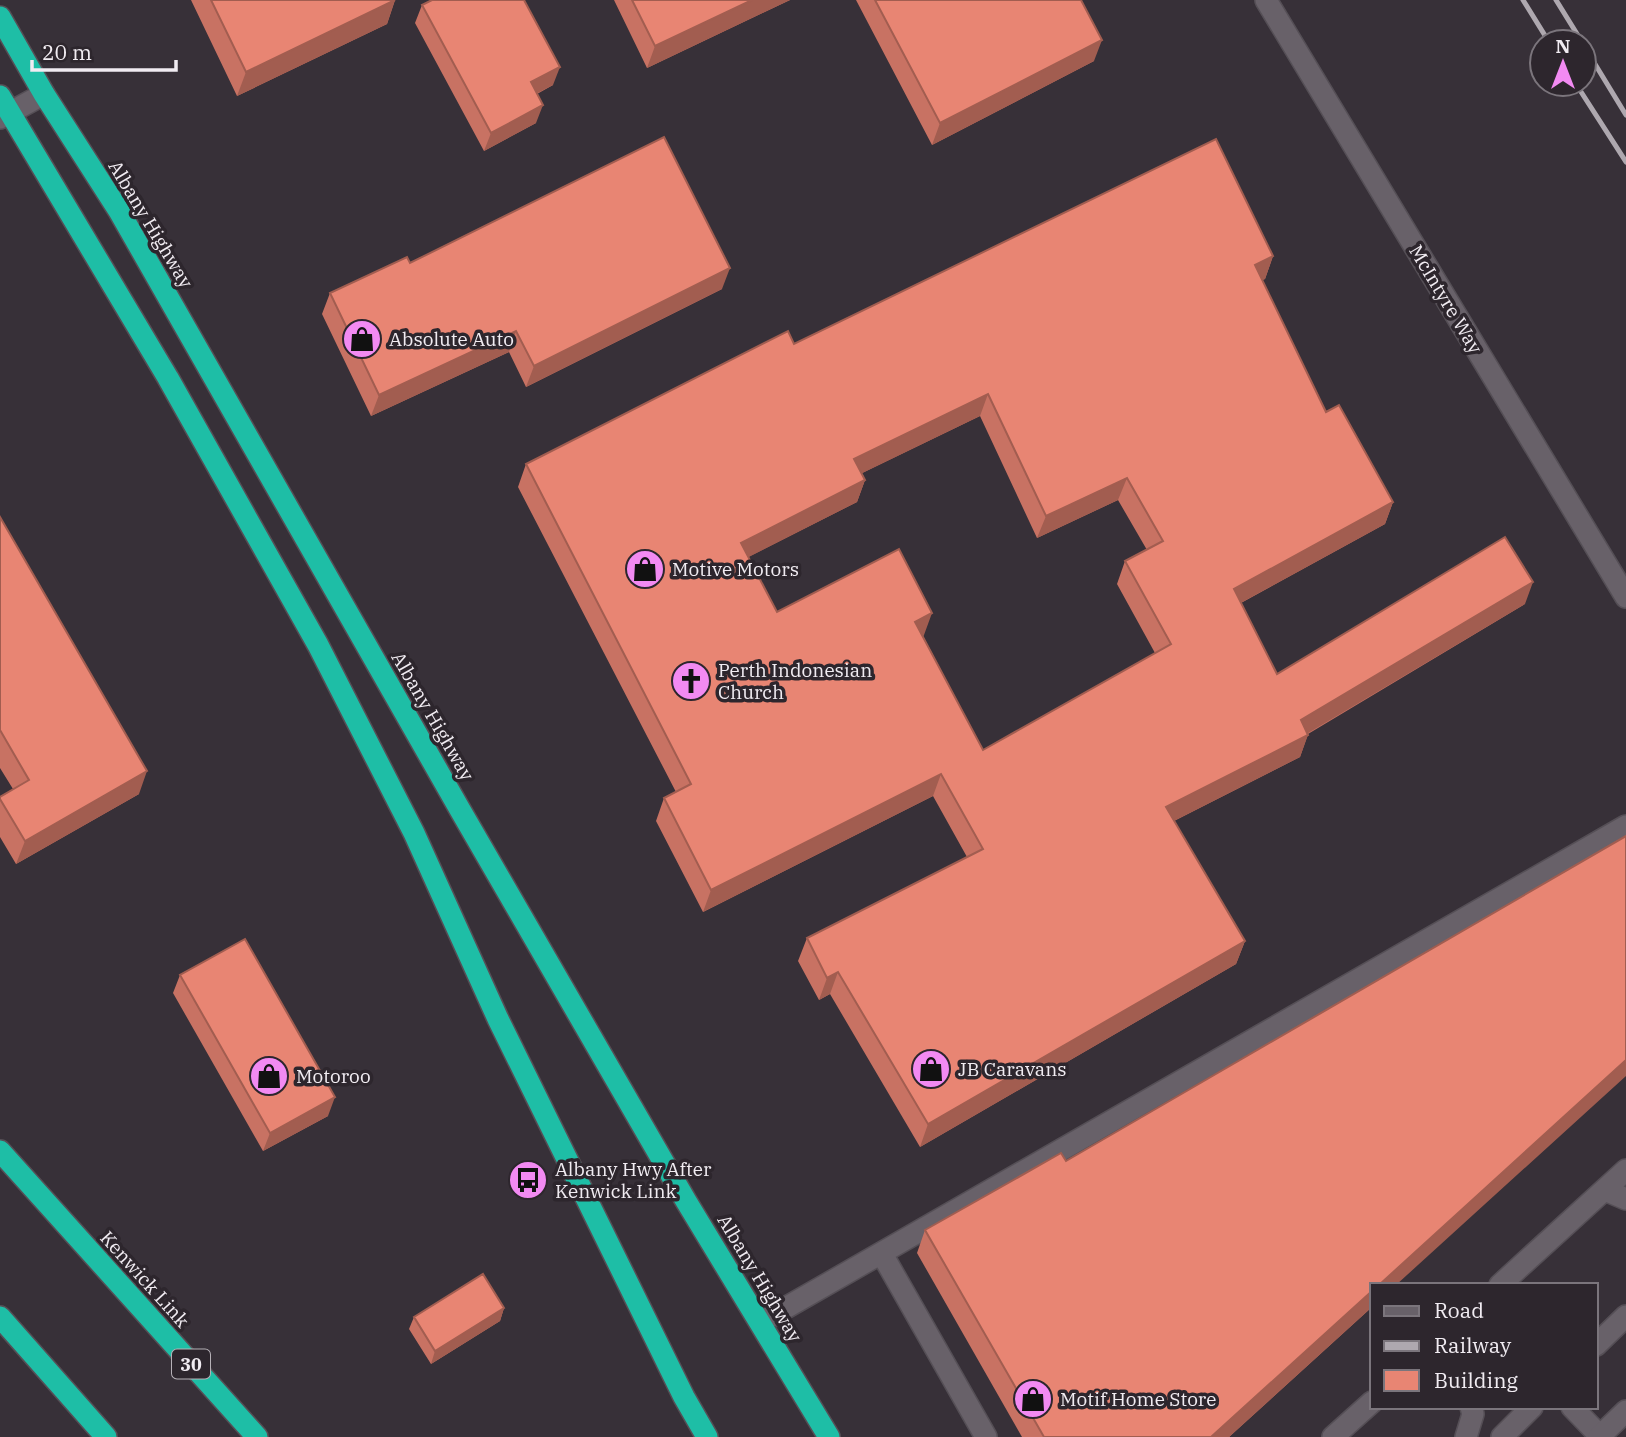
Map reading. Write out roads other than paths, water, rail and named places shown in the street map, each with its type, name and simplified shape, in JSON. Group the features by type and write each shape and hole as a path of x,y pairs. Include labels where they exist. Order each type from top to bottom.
{"highway":[{"name":"Albany Highway","path":"0,17 44,94 119,211 447,788 686,1201 829,1437"},
{"path":"3,109 168,378 318,645 410,824 498,1019 684,1397 707,1437"},
{"name":"Kenwick Link","path":"0,1150 257,1437"},
{"path":"0,1317 106,1437"}],"street":[{"name":"McIntyre Way","path":"1266,0 1626,597"},
{"path":"3,109 44,94"},
{"path":"761,1322 1626,826"},
{"path":"1502,1283 1626,1170"},
{"path":"1605,1189 1626,1199"},
{"path":"882,1254 986,1437"},
{"path":"1598,1343 1626,1316"},
{"path":"1333,1437 1370,1404"},
{"path":"1466,1437 1474,1415 1472,1409"},
{"path":"1503,1437 1530,1409"},
{"path":"1575,1409 1600,1437 1626,1411"}],"railway":[{"path":"1523,0 1540,28"},
{"path":"1556,0 1573,28"},
{"path":"1598,69 1626,115"},
{"path":"1585,98 1626,162"}],"place":[{"name":"Absolute Auto","path":"362,339"},
{"name":"Motive Motors","path":"645,569"},
{"name":"Perth Indonesian Church","path":"691,681"},
{"name":"JB Caravans","path":"931,1069"},
{"name":"Motoroo","path":"269,1076"},
{"name":"Albany Hwy After Kenwick Link","path":"528,1180"},
{"name":"Motif Home Store","path":"1033,1399"}]}
